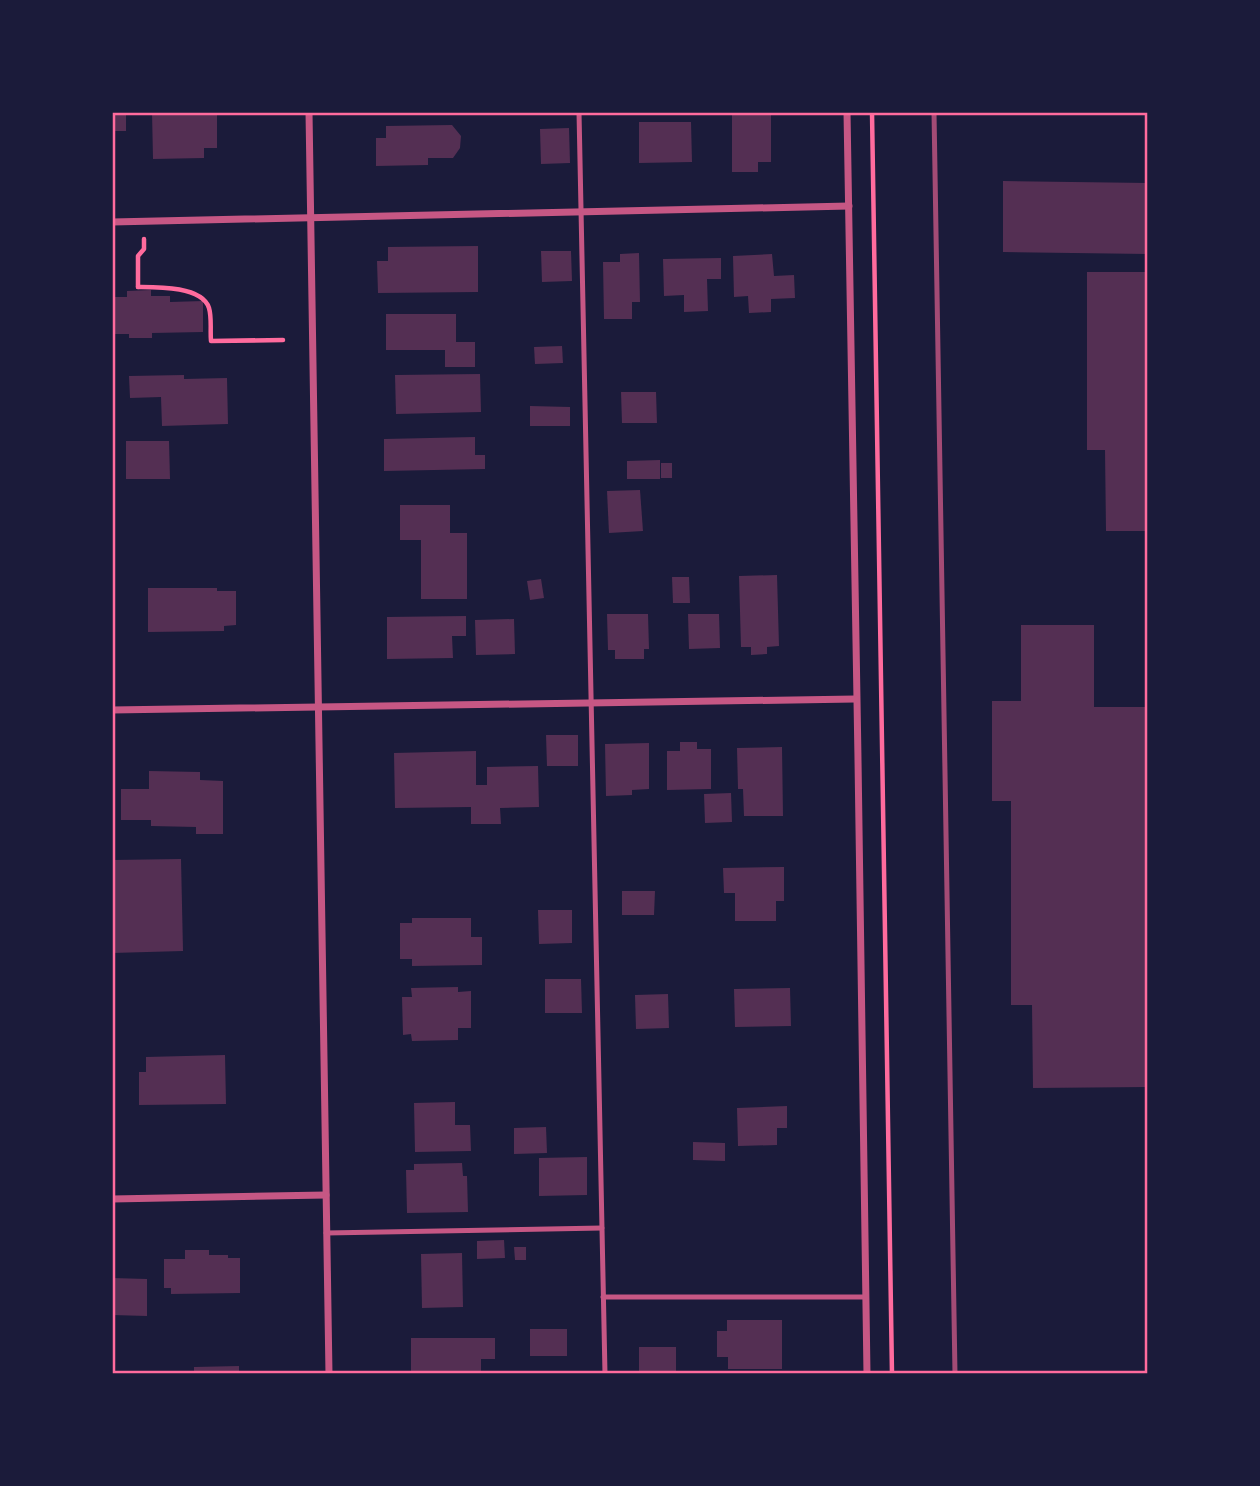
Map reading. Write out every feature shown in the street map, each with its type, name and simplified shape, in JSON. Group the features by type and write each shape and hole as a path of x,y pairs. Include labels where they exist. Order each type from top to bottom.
{"street":[{"path":"309,112 328,1374"},
{"path":"847,112 867,1374"},
{"path":"112,222 849,206"},
{"path":"112,710 855,699"},
{"path":"112,1199 326,1195"}],"lane":[{"path":"579,112 605,1374"},
{"path":"326,1233 602,1228"},
{"path":"603,1297 866,1297"}],"path":[{"path":"872,112 892,1374"},
{"path":"144,221 144,249 138,256 138,288 176,287 201,298 209,309 211,341 283,340"}],"building":[{"path":"112,112 126,112 126,131 112,131"},
{"path":"152,112 217,112 217,148 204,148 204,158 153,159"},
{"path":"431,112 472,112 472,115 431,115"},
{"path":"732,112 771,112 771,162 758,162 758,172 732,172"},
{"path":"639,122 691,122 692,162 639,163"},
{"path":"452,125 461,136 460,148 453,158 428,158 428,165 376,166 376,138 386,138 386,126"},
{"path":"569,128 570,163 541,164 540,129"},
{"path":"1003,181 1148,183 1148,254 1003,252"},
{"path":"478,246 478,292 378,293 377,261 388,261 388,247"},
{"path":"541,251 571,251 572,281 542,282"},
{"path":"639,253 640,302 632,302 632,319 604,319 603,262 620,262 620,254"},
{"path":"772,254 774,276 794,275 795,298 771,299 771,312 749,313 748,296 734,297 733,256"},
{"path":"721,258 721,279 707,279 708,311 684,312 684,295 664,296 663,259"},
{"path":"1087,272 1148,272 1148,531 1106,531 1105,450 1087,450"},
{"path":"151,290 151,296 170,296 170,302 203,301 203,332 152,333 152,338 129,338 129,334 112,334 112,297 127,297 127,291"},
{"path":"386,314 456,314 456,342 475,342 475,367 445,367 445,350 386,350"},
{"path":"562,346 563,363 535,364 534,347"},
{"path":"480,374 481,412 396,414 395,375"},
{"path":"184,375 184,379 227,378 228,424 162,426 161,397 130,398 129,376"},
{"path":"621,392 656,392 657,423 622,423"},
{"path":"530,406 570,407 570,426 530,426"},
{"path":"475,437 475,455 485,455 485,469 384,471 384,439"},
{"path":"126,441 169,441 170,479 126,479"},
{"path":"660,460 660,479 627,479 627,461"},
{"path":"661,463 672,463 672,478 661,478"},
{"path":"640,490 643,531 609,533 607,491"},
{"path":"400,505 450,505 450,533 467,533 467,599 421,599 421,540 400,540"},
{"path":"777,575 779,646 767,647 767,654 751,655 751,647 741,647 739,576"},
{"path":"672,577 689,577 690,603 673,603"},
{"path":"541,579 544,598 530,600 527,581"},
{"path":"148,588 217,588 217,591 236,591 236,625 224,626 224,631 148,632"},
{"path":"607,614 648,614 649,649 644,649 644,659 615,659 615,650 608,650"},
{"path":"688,614 719,614 720,648 689,649"},
{"path":"466,616 466,636 452,636 453,658 387,659 387,617"},
{"path":"514,619 515,654 476,655 475,620"},
{"path":"1021,625 1094,625 1094,707 1148,707 1148,1087 1033,1088 1032,1005 1011,1005 1011,801 992,801 992,701 1021,701"},
{"path":"546,735 578,735 578,766 547,766"},
{"path":"680,742 697,742 697,749 711,749 711,789 667,790 667,751 680,751"},
{"path":"649,743 649,789 632,790 632,795 606,796 605,744"},
{"path":"782,747 783,816 744,816 743,789 738,789 737,748"},
{"path":"476,751 476,785 487,785 487,767 538,766 539,807 500,808 501,824 471,824 471,807 395,808 394,753"},
{"path":"149,771 200,772 200,780 223,781 223,834 196,834 196,827 151,826 151,820 121,820 121,789 149,789"},
{"path":"731,793 732,822 705,823 704,794"},
{"path":"181,859 183,951 112,953 112,860"},
{"path":"784,867 784,901 776,901 776,921 735,921 735,893 724,893 723,868"},
{"path":"622,891 655,891 654,915 622,915"},
{"path":"538,910 572,910 572,943 539,944"},
{"path":"412,918 471,918 471,937 482,937 482,965 412,966 412,959 400,959 400,923 412,923"},
{"path":"545,979 581,979 582,1013 545,1013"},
{"path":"458,987 458,992 471,991 471,1028 458,1028 458,1040 412,1041 411,1034 403,1035 402,997 412,997 411,988"},
{"path":"790,988 791,1026 735,1027 734,989"},
{"path":"668,994 669,1028 636,1029 635,995"},
{"path":"225,1055 226,1104 139,1105 139,1072 146,1072 146,1057"},
{"path":"455,1102 455,1125 470,1125 471,1151 415,1152 414,1103"},
{"path":"787,1106 787,1128 777,1128 777,1145 738,1146 737,1108"},
{"path":"546,1127 547,1153 514,1154 514,1128"},
{"path":"693,1142 725,1143 725,1161 693,1160"},
{"path":"587,1157 587,1195 539,1196 539,1158"},
{"path":"462,1163 463,1176 467,1176 468,1212 407,1213 406,1170 414,1170 414,1164"},
{"path":"504,1240 505,1258 477,1259 477,1241"},
{"path":"514,1247 526,1247 526,1260 515,1260"},
{"path":"185,1250 209,1250 209,1255 240,1258 240,1293 171,1294 171,1288 164,1288 164,1259 185,1259"},
{"path":"462,1253 463,1307 422,1308 421,1254"},
{"path":"112,1278 147,1279 147,1316 112,1315"},
{"path":"727,1320 782,1320 782,1369 728,1369 728,1357 717,1357 717,1331 727,1331"},
{"path":"530,1329 567,1329 567,1356 530,1356"},
{"path":"411,1338 495,1338 495,1359 481,1359 481,1374 430,1374 430,1371 411,1371"},
{"path":"639,1347 676,1347 676,1373 639,1373"},
{"path":"239,1366 239,1374 194,1374 194,1367"}],"railway":[{"path":"934,112 955,1374"}]}
